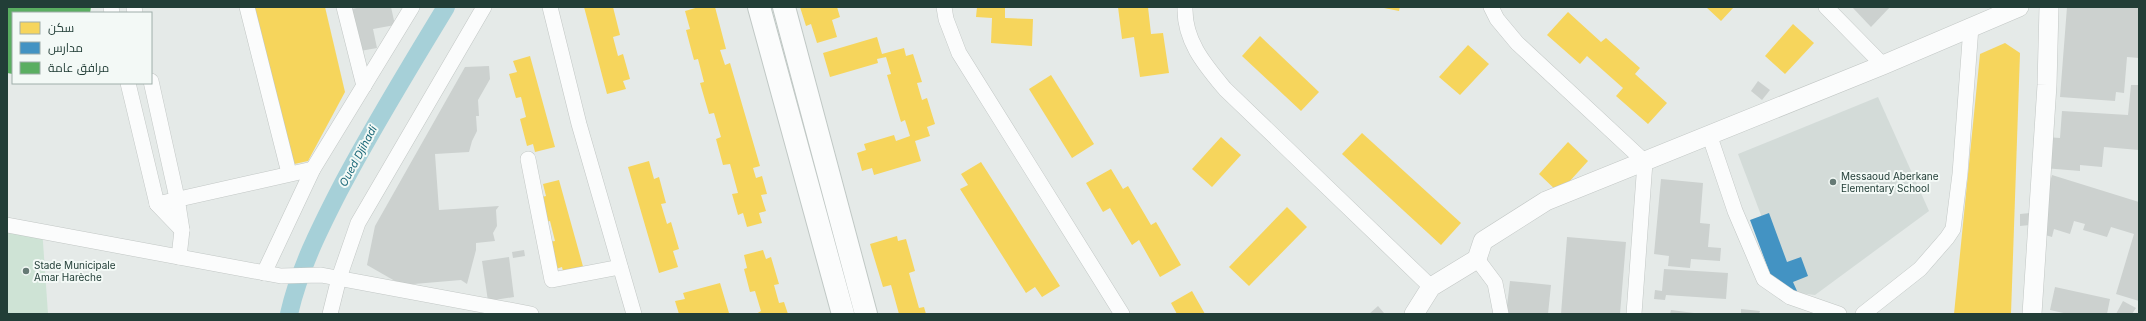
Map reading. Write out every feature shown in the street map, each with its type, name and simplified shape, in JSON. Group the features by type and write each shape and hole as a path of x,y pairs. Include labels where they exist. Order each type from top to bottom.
{"main road":[{"path":"759,7 843,314"},
{"path":"784,7 866,314"}],"street":[{"path":"247,7 289,173"},
{"path":"344,7 364,86"},
{"path":"264,273 313,169 412,7"},
{"path":"330,314 339,278 358,223 484,7"},
{"path":"550,7 580,124 634,314"},
{"path":"944,7 946,19 963,59 1070,227 1122,314"},
{"path":"1185,7 1191,43 1201,60 1225,89 1431,287"},
{"path":"1491,7 1497,19 1517,43 1645,162"},
{"path":"1826,7 1882,65"},
{"path":"1414,314 1431,287 1477,259 1483,241 1546,201 1882,65 2019,7"},
{"path":"2032,314 2047,85 2049,7"},
{"path":"1863,314 1920,269 1953,229 1960,174 1971,27"},
{"path":"128,84 157,204 182,230"},
{"path":"152,84 177,198 182,230 179,257"},
{"path":"1709,134 1748,243 1764,279 1790,297 1839,314"},
{"path":"528,159 552,280 620,267"},
{"path":"1634,314 1645,162"},
{"path":"157,204 177,198 313,169"},
{"path":"7,225 281,276 321,275 531,314"},
{"path":"1477,259 1496,284 1501,314"}],"shaded area":[{"name":"Messaoud Aberkane Elementary School","path":"1878,97 1929,211 1815,295 1790,292 1738,154"}],"green space":[{"name":"Stade Municipale Amar Harèche","path":"7,224 42,228 48,314 7,314"}],"building: سكن":[{"path":"244,7 325,7 345,92 308,161 281,167"},
{"path":"584,7 613,7 620,35 613,37 618,56 623,54 630,79 623,81 626,89 607,94"},
{"path":"699,7 715,7 726,49 720,50 725,65 730,63 760,166 753,168 756,178 762,176 767,194 761,195 766,211 759,213 762,223 747,227 743,213 738,215 732,194 738,193 730,164 723,165 716,139 721,137 714,113 709,114 700,83 704,82 698,59 694,60 686,30 690,29 685,11"},
{"path":"800,7 837,7 840,17 832,20 837,37 817,43 811,24 806,26"},
{"path":"977,7 1005,7 1005,18 1033,19 1032,46 991,43 992,18 976,17"},
{"path":"1118,7 1148,7 1151,34 1163,33 1169,73 1140,77 1134,37 1122,39"},
{"path":"1379,7 1400,7 1399,11"},
{"path":"1706,7 1734,7 1721,21"},
{"path":"1568,12 1601,42 1606,38 1640,68 1635,74 1667,103 1648,124 1616,96 1623,88 1587,56 1580,64 1547,35"},
{"path":"1793,24 1814,43 1785,74 1765,56"},
{"path":"1260,36 1319,92 1301,111 1242,56"},
{"path":"877,37 882,54 904,48 906,56 913,54 922,82 917,83 922,100 927,98 935,124 927,127 930,136 915,141 921,161 874,175 872,168 862,171 857,153 866,150 864,144 894,135 896,141 910,136 905,120 901,122 887,75 891,74 886,57 877,59 878,63 830,77 823,53"},
{"path":"2005,43 2020,53 2011,314 1954,314 1980,54"},
{"path":"1468,45 1489,64 1460,95 1439,77"},
{"path":"530,56 555,147 535,152 533,144 527,146 520,119 526,117 521,97 516,98 509,74 517,72 513,61"},
{"path":"1051,75 1094,144 1072,158 1029,89"},
{"path":"1362,133 1461,223 1441,245 1342,154"},
{"path":"1221,137 1241,155 1212,187 1192,169"},
{"path":"1568,142 1588,161 1559,193 1539,174"},
{"path":"649,161 654,179 659,177 666,203 661,204 667,224 671,222 679,249 673,251 678,267 659,273 628,167"},
{"path":"981,162 1060,286 1042,297 1035,287 1026,293 960,189 968,185 961,174"},
{"path":"1111,169 1123,189 1128,186 1151,225 1156,222 1181,265 1160,277 1139,240 1132,245 1110,208 1103,212 1086,183"},
{"path":"559,180 584,270 564,275 562,267 556,269 549,242 555,241 550,221 545,222 538,198 546,196 543,184"},
{"path":"1287,207 1307,227 1249,286 1229,267"},
{"path":"897,236 898,241 906,239 915,271 909,273 919,308 924,307 926,314 899,314 891,285 883,287 870,244"},
{"path":"763,250 766,259 771,257 779,284 774,285 779,303 784,302 788,314 756,314 761,311 755,291 750,292 744,269 747,268 744,255"},
{"path":"720,283 729,313 679,314 675,301 685,299 683,293"},
{"path":"1192,291 1205,314 1177,314 1171,303"}],"building: مدارس":[{"path":"1769,213 1787,262 1801,257 1808,276 1793,282 1797,291 1779,298 1750,220"}],"building: مرافق عامة":[{"path":"7,7 91,7 90,12 12,12 12,74 7,73"}],"building: أخرى":[{"path":"362,7 391,7 395,25 373,29 377,48 349,53 341,11"},
{"path":"1890,7 1871,27 1853,8"},
{"path":"2067,7 2139,7 2139,58 2127,57 2124,93 2116,92 2115,101 2060,97"},
{"path":"489,66 490,79 478,100 479,116 476,116 477,131 469,152 435,154 439,210 499,206 496,210 497,226 493,233 495,241 476,243 476,250 467,284 461,280 402,285 367,265 375,226 465,67"},
{"path":"1758,81 1770,90 1762,100 1751,91"},
{"path":"2131,85 2139,85 2139,150 2104,147 2102,167 2080,165 2080,171 2044,168 2046,137 2060,138 2062,111 2128,115"},
{"path":"2052,175 2139,202 2139,301 2116,294 2134,234 2111,227 2107,237 2083,230 2085,224 2074,221 2070,234 2054,229 2052,237 2035,232"},
{"path":"1661,179 1703,183 1700,223 1710,224 1708,247 1721,248 1720,261 1691,259 1690,268 1668,266 1669,256 1654,254"},
{"path":"2030,213 2030,225 2020,226 2020,214"},
{"path":"1567,237 1626,242 1620,314 1561,314"},
{"path":"524,250 525,256 513,258 512,252"},
{"path":"509,257 514,297 488,301 482,261"},
{"path":"1664,269 1728,273 1726,299 1666,295 1665,300 1654,299 1655,290 1662,291"},
{"path":"1510,281 1551,285 1548,314 1506,314"},
{"path":"2055,287 2110,299 2107,314 2068,314 2050,310"},
{"path":"2123,301 2136,308 2132,314 2116,314"},
{"path":"1378,306 1384,313 1369,314"},
{"path":"1741,309 1760,311 1759,314 1741,314"},
{"path":"1671,310 1694,313 1694,314 1670,314"}],"waterway":[{"name":"Oued Djihadi","path":"289,314 304,266 317,235 339,191 378,121 446,7"}],"place":[{"name":"Messaoud Aberkane Elementary School","path":"1833,182"},
{"name":"Stade Municipale Amar Harèche","path":"26,271"}]}
